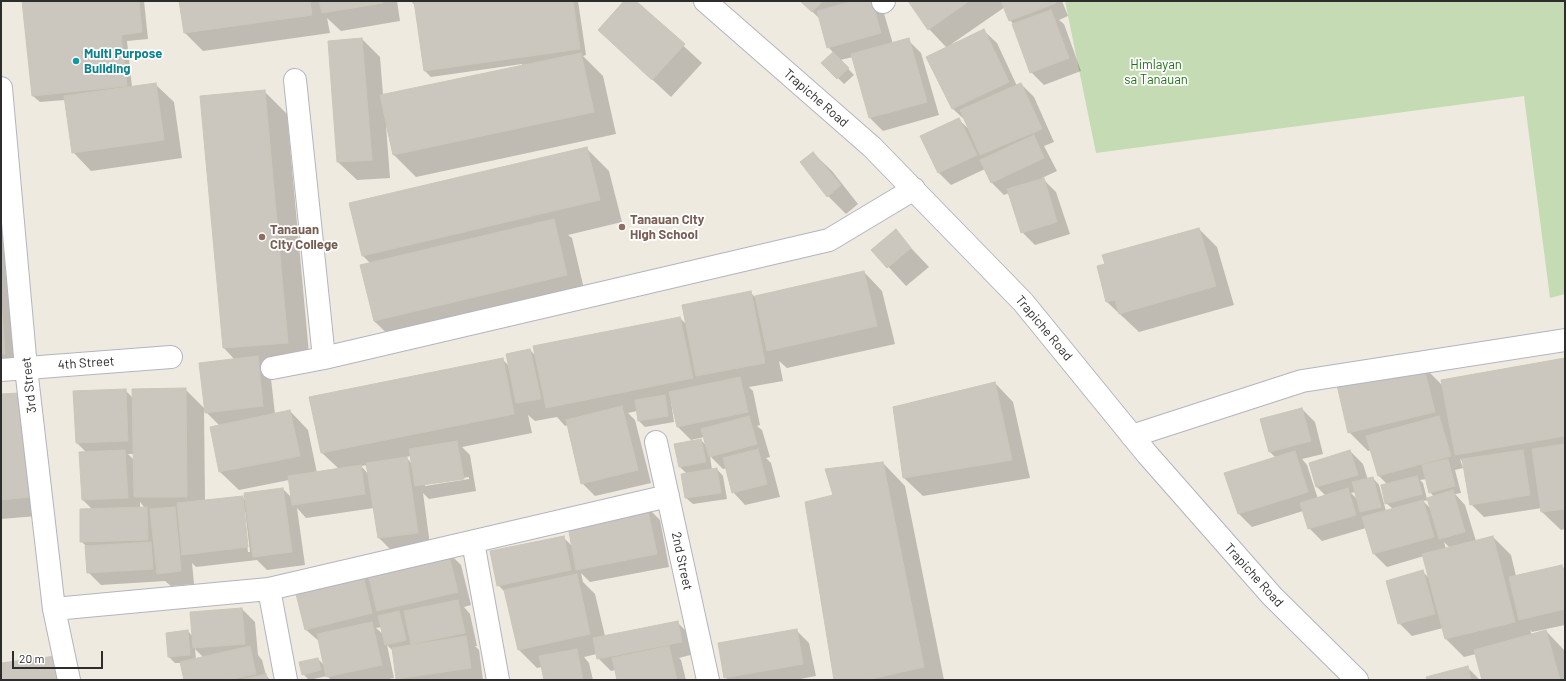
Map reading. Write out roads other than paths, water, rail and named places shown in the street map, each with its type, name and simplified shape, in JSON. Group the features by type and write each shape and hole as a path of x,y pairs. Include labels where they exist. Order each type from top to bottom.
{"street":[{"name":"Trapiche Road","path":"705,1 872,147 1023,302 1132,436 1272,596 1354,679"},
{"path":"296,80 324,358"},
{"name":"3rd Street","path":"1,88 26,368 54,609 69,680"},
{"path":"272,368 324,358 829,240 914,189"},
{"path":"1132,436 1302,381 1565,340"},
{"name":"4th Street","path":"1,370 171,357"},
{"name":"2nd Street","path":"656,442 708,680"},
{"path":"54,609 268,589 668,496"},
{"path":"473,542 498,680"},
{"path":"268,589 286,680"}],"place":[{"name":"Multi Purpose Building","path":"76,61"},
{"name":"Tanauan City High School","path":"622,227"},
{"name":"Tanauan City College","path":"262,237"}],"park label":[{"name":"Himlayan sa Tanauan","path":"1156,72"}]}
